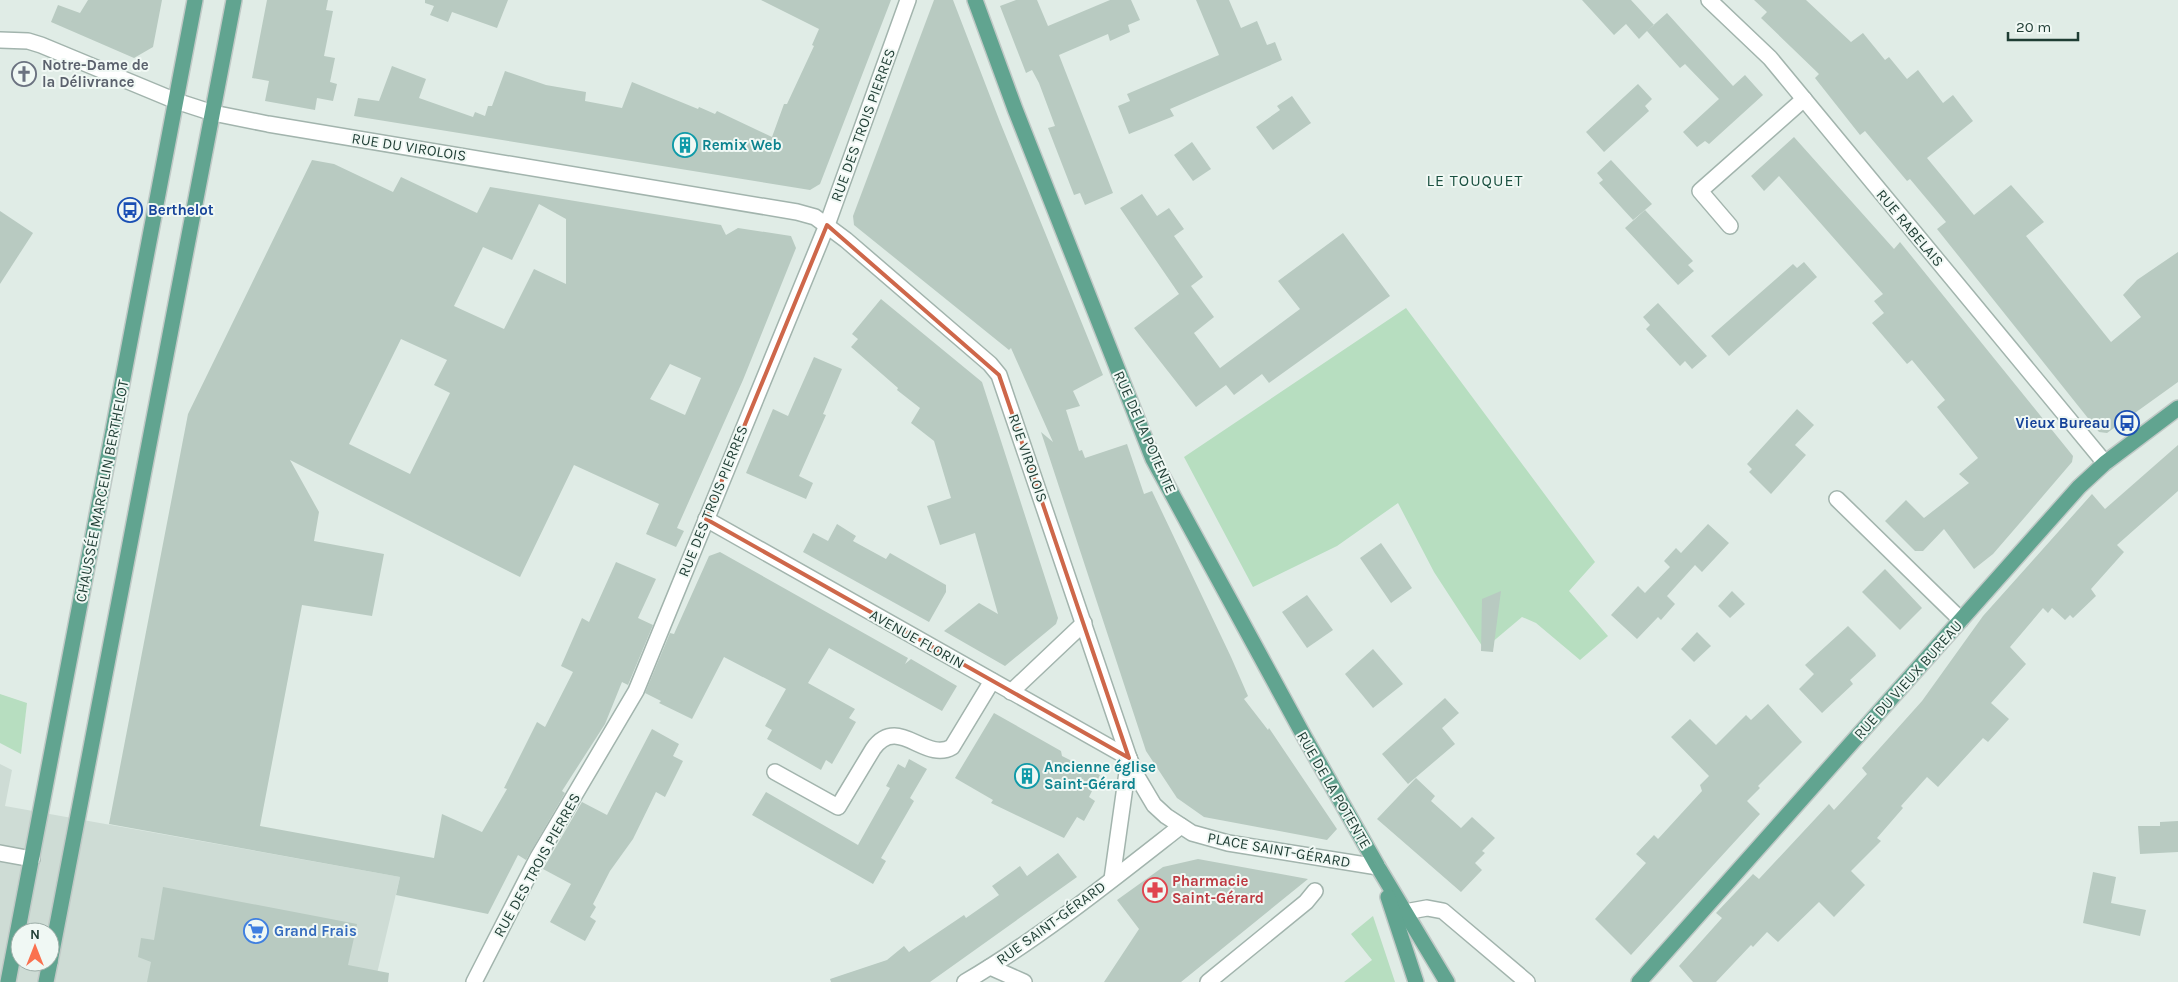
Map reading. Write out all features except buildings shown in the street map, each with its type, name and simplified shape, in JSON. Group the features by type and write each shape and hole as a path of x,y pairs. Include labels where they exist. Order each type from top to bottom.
{"main road":[{"name":"CHAUSSÉE MARCELIN BERTHELOT","path":"8,982 195,0"},
{"path":"58,922 234,0"},
{"name":"RUE DE LA POTENTE","path":"975,0 1017,116 1153,459 1260,657 1378,867 1447,982"},
{"name":"RUE DU VIEUX BUREAU","path":"1639,982 2078,487 2105,463 2178,408"},
{"name":"RUE DE LA POTENTE","path":"1378,867 1416,982"},
{"name":"RUE DU VIEUX BUREAU","path":"1632,982 1652,966"}],"street":[{"name":"RUE DES TROIS PIERRES","path":"474,982 538,857 636,691 827,225 908,0"},
{"name":"RUE RABELAIS","path":"1709,0 1770,58 2105,463"},
{"name":"RUE DU VIROLOIS","path":"0,40 28,41 42,45 176,100 214,112 268,124 797,212 815,218 827,225"},
{"path":"1730,226 1700,191 1804,99"},
{"name":"RUE VIROLOIS","path":"827,225 990,364 999,375 1129,758"},
{"path":"1837,499 1961,620"},
{"name":"AVENUE FLORIN","path":"706,519 1129,758"},
{"path":"1011,692 1084,623"},
{"path":"775,772 838,807 878,742 886,738 904,737 932,750 940,751 952,747 992,681"},
{"name":"PLACE SAINT-GÉRARD","path":"1129,758 1154,805 1181,826 1209,839 1378,867"},
{"path":"1112,879 1129,758"},
{"path":"1112,879 1181,826"},
{"path":"0,853 32,859"},
{"name":"RUE SAINT-GÉRARD","path":"965,982 990,967 1112,879"},
{"path":"1208,982 1306,902 1315,891"},
{"path":"1405,912 1427,908 1443,911 1527,982"},
{"path":"990,967 1024,982"}],"highlighted area":[{"path":"827,225 999,375 1129,758 706,519"}],"shaded area":[{"path":"0,764 12,770 5,806 400,877 375,982 0,982"}],"green space":[{"path":"1406,308 1595,562 1569,591 1608,636 1580,660 1536,623 1522,617 1484,649 1434,572 1398,503 1337,546 1253,587 1184,457"},
{"path":"0,694 27,703 21,754 0,743"},
{"path":"1373,916 1395,982 1344,982 1372,960 1351,934"}],"place":[{"name":"Notre-Dame de la Délivrance","path":"24,74"},
{"name":"Remix Web","path":"685,145"},
{"name":"Berthelot","path":"130,210"},
{"name":"Vieux Bureau","path":"2127,423"},
{"name":"Ancienne église Saint-Gérard","path":"1027,776"},
{"name":"Pharmacie Saint-Gérard","path":"1155,890"},
{"name":"Grand Frais","path":"256,931"}],"district":[{"name":"LE TOUQUET","path":"1475,180"}]}
